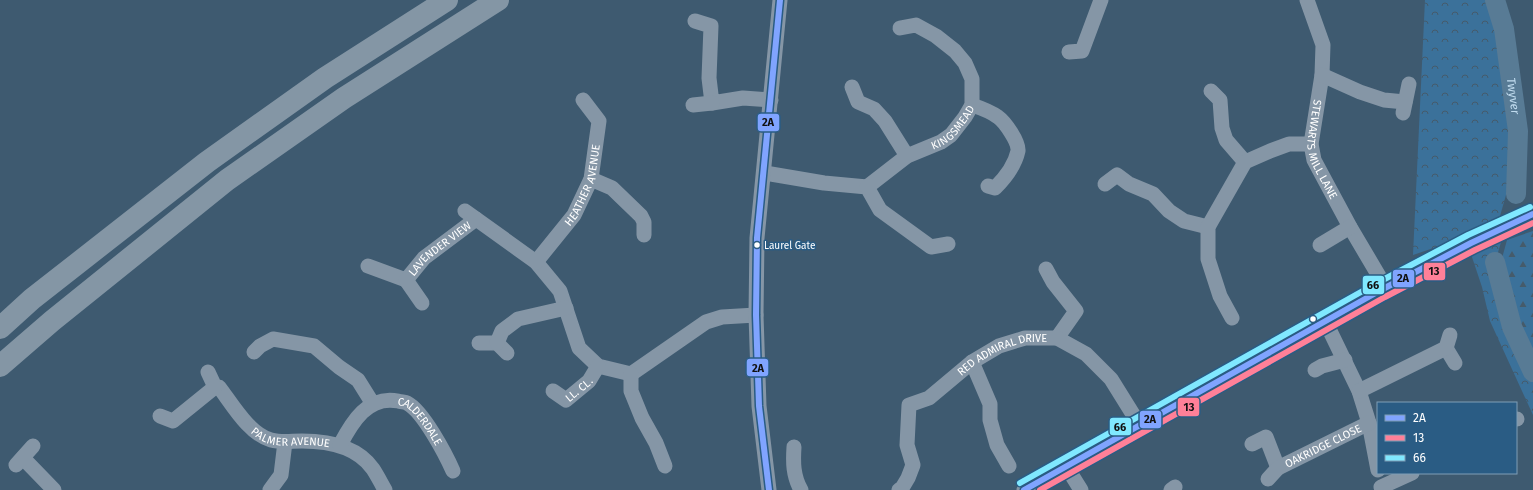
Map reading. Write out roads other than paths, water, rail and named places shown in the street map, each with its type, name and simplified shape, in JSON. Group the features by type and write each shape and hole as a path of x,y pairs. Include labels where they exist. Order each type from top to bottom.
{"highway":[{"path":"0,328 32,299 207,162 325,78 447,0"},
{"path":"0,366 52,321 227,180 344,98 498,0"}],"street":[{"path":"769,490 759,406 756,316 757,238 765,172 780,0"},
{"path":"1069,52 1082,50 1101,0"},
{"name":"STEWARTS MILL LANE","path":"1307,0 1323,45 1322,75 1311,144 1314,160 1350,227 1386,288"},
{"name":"KINGSMEAD","path":"867,187 907,156 941,142 951,134 965,117 972,105 972,79 965,63 955,51 915,20 900,28"},
{"path":"695,21 715,21 709,78 712,103"},
{"path":"1322,75 1360,92 1404,107 1409,84"},
{"path":"852,87 854,107 874,109 885,121 907,156"},
{"path":"1211,91 1220,100 1222,128 1226,140 1245,162"},
{"path":"693,105 743,98 771,100"},
{"name":"HEATHER AVENUE","path":"536,262 574,215 591,179 605,119 583,100"},
{"path":"972,105 984,109 999,117 1016,142 1018,150 1006,178 995,188 988,186"},
{"path":"1232,318 1220,296 1208,259 1208,227 1245,162 1289,144 1311,144"},
{"path":"765,172 824,183 867,187 880,210 930,253 948,244"},
{"path":"1105,184 1117,175 1129,184 1153,194 1169,211 1184,221 1208,227"},
{"path":"591,179 612,188 641,216 644,222 644,235"},
{"path":"1024,490 1322,322 1506,226 1533,214"},
{"name":"LAVENDER VIEW","path":"406,280 424,258 470,215 536,262"},
{"path":"1320,245 1350,227"},
{"path":"536,262 560,291 579,348 598,366 631,374 706,322 722,317 756,316"},
{"name":"LAVENDER VIEW","path":"368,266 406,280 422,303"},
{"path":"1046,269 1053,282 1076,312 1057,338"},
{"path":"479,343 502,348 502,331 518,318 566,308"},
{"path":"1322,322 1330,331 1359,391 1369,423 1377,464"},
{"name":"RED ADMIRAL DRIVE","path":"899,490 908,478 913,465 907,445 909,404 928,398 972,362 999,346 1025,338 1057,338 1086,354 1111,379 1139,424"},
{"path":"1359,391 1448,342 1455,363"},
{"path":"265,344 314,346 339,367 358,380 373,404"},
{"path":"1319,365 1345,360"},
{"path":"972,362 990,404 990,420 996,445 1009,466"},
{"name":"LL. CL.","path":"559,398 589,381 598,366"},
{"name":"PALMER AVENUE","path":"208,372 215,387 219,387 252,430 270,440 285,442 300,440 324,441 340,445 363,458 372,468 385,490"},
{"path":"631,374 631,391 642,418 650,446 665,466"},
{"path":"171,423 215,387"},
{"name":"CALDERDALE","path":"340,445 359,415 373,404 388,399 408,404 424,420 452,452 453,471"},
{"name":"OAKRIDGE CLOSE","path":"1252,444 1266,437 1273,473 1369,423"},
{"path":"270,490 281,475 285,442"},
{"path":"33,446 19,461 54,490"},
{"path":"794,447 795,474 802,490"},
{"path":"1066,466 1081,490"},
{"path":"1380,480 1407,474"}],"waterway":[{"name":"Twyver","path":"1495,0 1504,29 1518,131 1516,194"},
{"name":"Twyver","path":"1495,262 1512,327 1533,372"}],"place":[{"name":"Laurel Gate","path":"757,245"}]}
